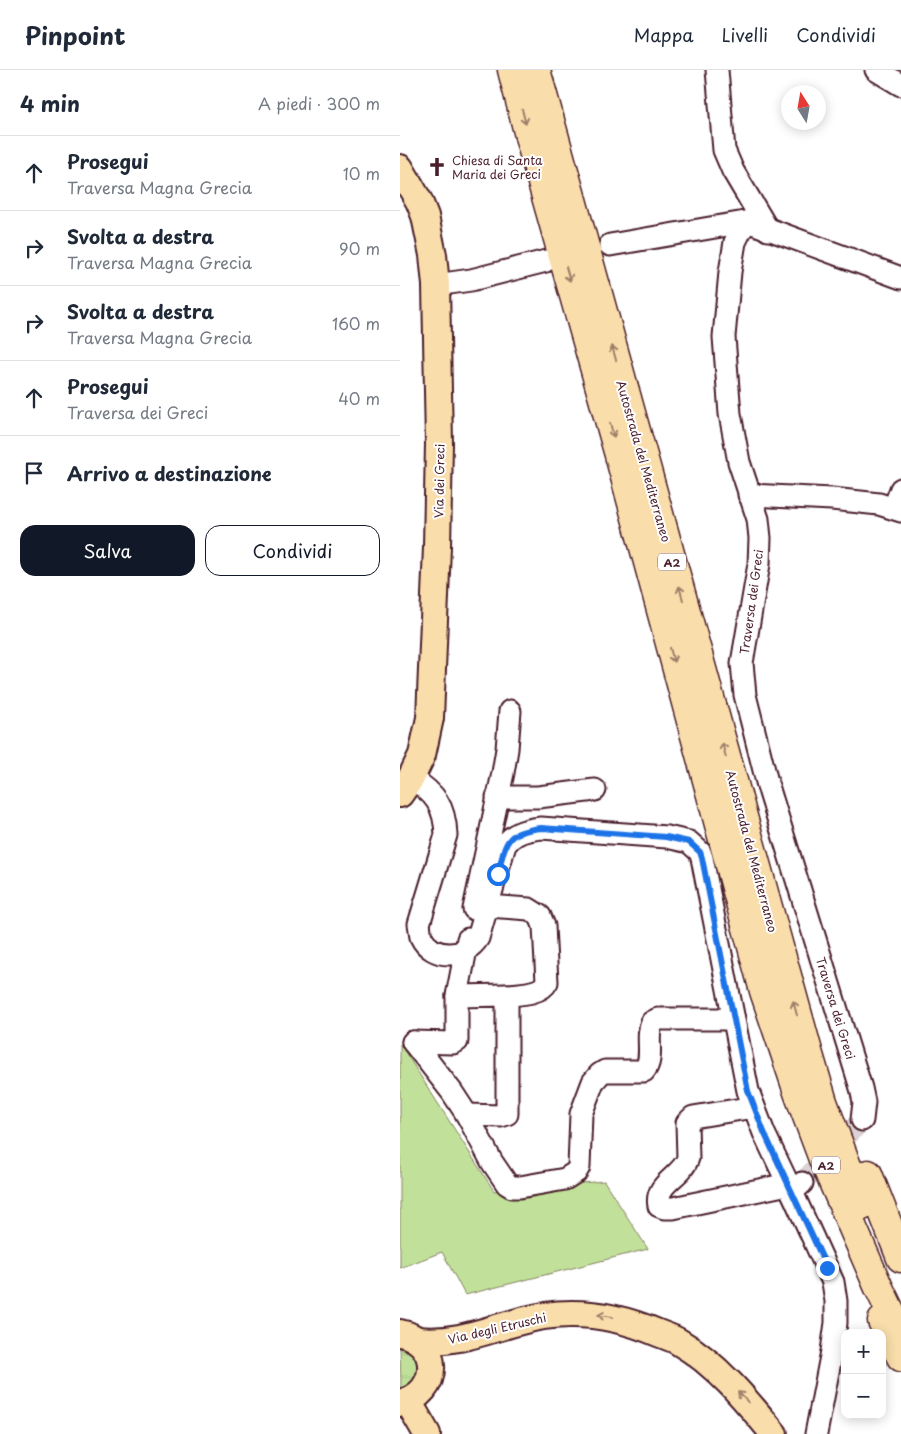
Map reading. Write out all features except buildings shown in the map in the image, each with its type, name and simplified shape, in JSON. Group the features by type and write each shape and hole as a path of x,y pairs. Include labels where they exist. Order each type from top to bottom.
{"highway":[{"name":"Autostrada del Mediterraneo","path":"512,70 619,455 764,991"},
{"name":"Autostrada del Mediterraneo","path":"536,70 808,1055 861,1204 901,1294"},
{"name":"A2","path":"764,991 798,1095 823,1159 879,1288 901,1333"},
{"path":"764,991 770,1037 783,1084 816,1176 862,1282 901,1357"},
{"name":"A2","path":"808,1055 834,1093 901,1258"}],"main road":[{"name":"Via dei Greci","path":"400,168 425,216 433,255 436,285 439,444 438,547 428,734 422,755 404,779"},
{"name":"Via dei Greci","path":"400,199 413,231 419,272 424,443 416,699 404,779"},
{"name":"Via degli Etruschi","path":"407,1334 433,1342 467,1338 506,1325 544,1316 583,1313 613,1317 638,1324 679,1342 706,1362 728,1382 751,1405 774,1434"},
{"path":"407,1334 425,1348 430,1358 432,1368 430,1379 425,1388 418,1396 404,1402 427,1434"}],"street":[{"path":"717,70 724,150 732,171 768,230"},
{"path":"876,70 901,84"},
{"path":"610,245 745,222 901,278"},
{"name":"Traversa dei Greci","path":"745,222 735,242 730,272 724,337 730,414 739,462 758,519 760,551 742,662 745,695 768,786 861,1088 864,1102 862,1120"},
{"path":"436,285 472,280 546,261"},
{"path":"749,495 832,498 879,504 899,503"},
{"path":"510,710 508,749 457,996 457,1041 453,1043 413,1042 452,1092 467,1115 492,1162 507,1184 512,1187 520,1187 565,1179 576,1172 579,1167 581,1114 593,1082 600,1074 606,1071 644,1071 649,1060 649,1028 652,1022 658,1020 734,1019"},
{"path":"404,779 426,787 442,810 445,822 446,835 419,924 421,936 430,947 443,954 465,952 475,944 498,874 505,844 512,836 541,828 666,837 689,842 700,852 746,1081 754,1107 764,1132 794,1186 833,1282 836,1301 836,1323 816,1434"},
{"path":"497,797 538,797 595,790"},
{"path":"457,996 522,994 542,988 548,982 543,920 529,909 487,906"},
{"path":"467,1115 502,1116 507,1114 507,995"},
{"path":"754,1107 693,1117 687,1123 688,1158 686,1164 664,1185 659,1193 658,1200 660,1206 673,1208 794,1186"}],"green space":[{"path":"400,1044 494,1191 604,1181 648,1249 465,1295 442,1252 400,1268"},
{"path":"400,1345 415,1354 418,1370 415,1379 401,1388"}],"tunnel":[{"path":"802,1183 862,1120"}],"place":[{"name":"Chiesa di Santa Maria dei Greci","path":"437,167"}],"route":[{"path":"498,874 505,844 512,836 531,829 541,828 666,837 689,842 695,846 702,858 748,1091 764,1132 827,1268"}]}
